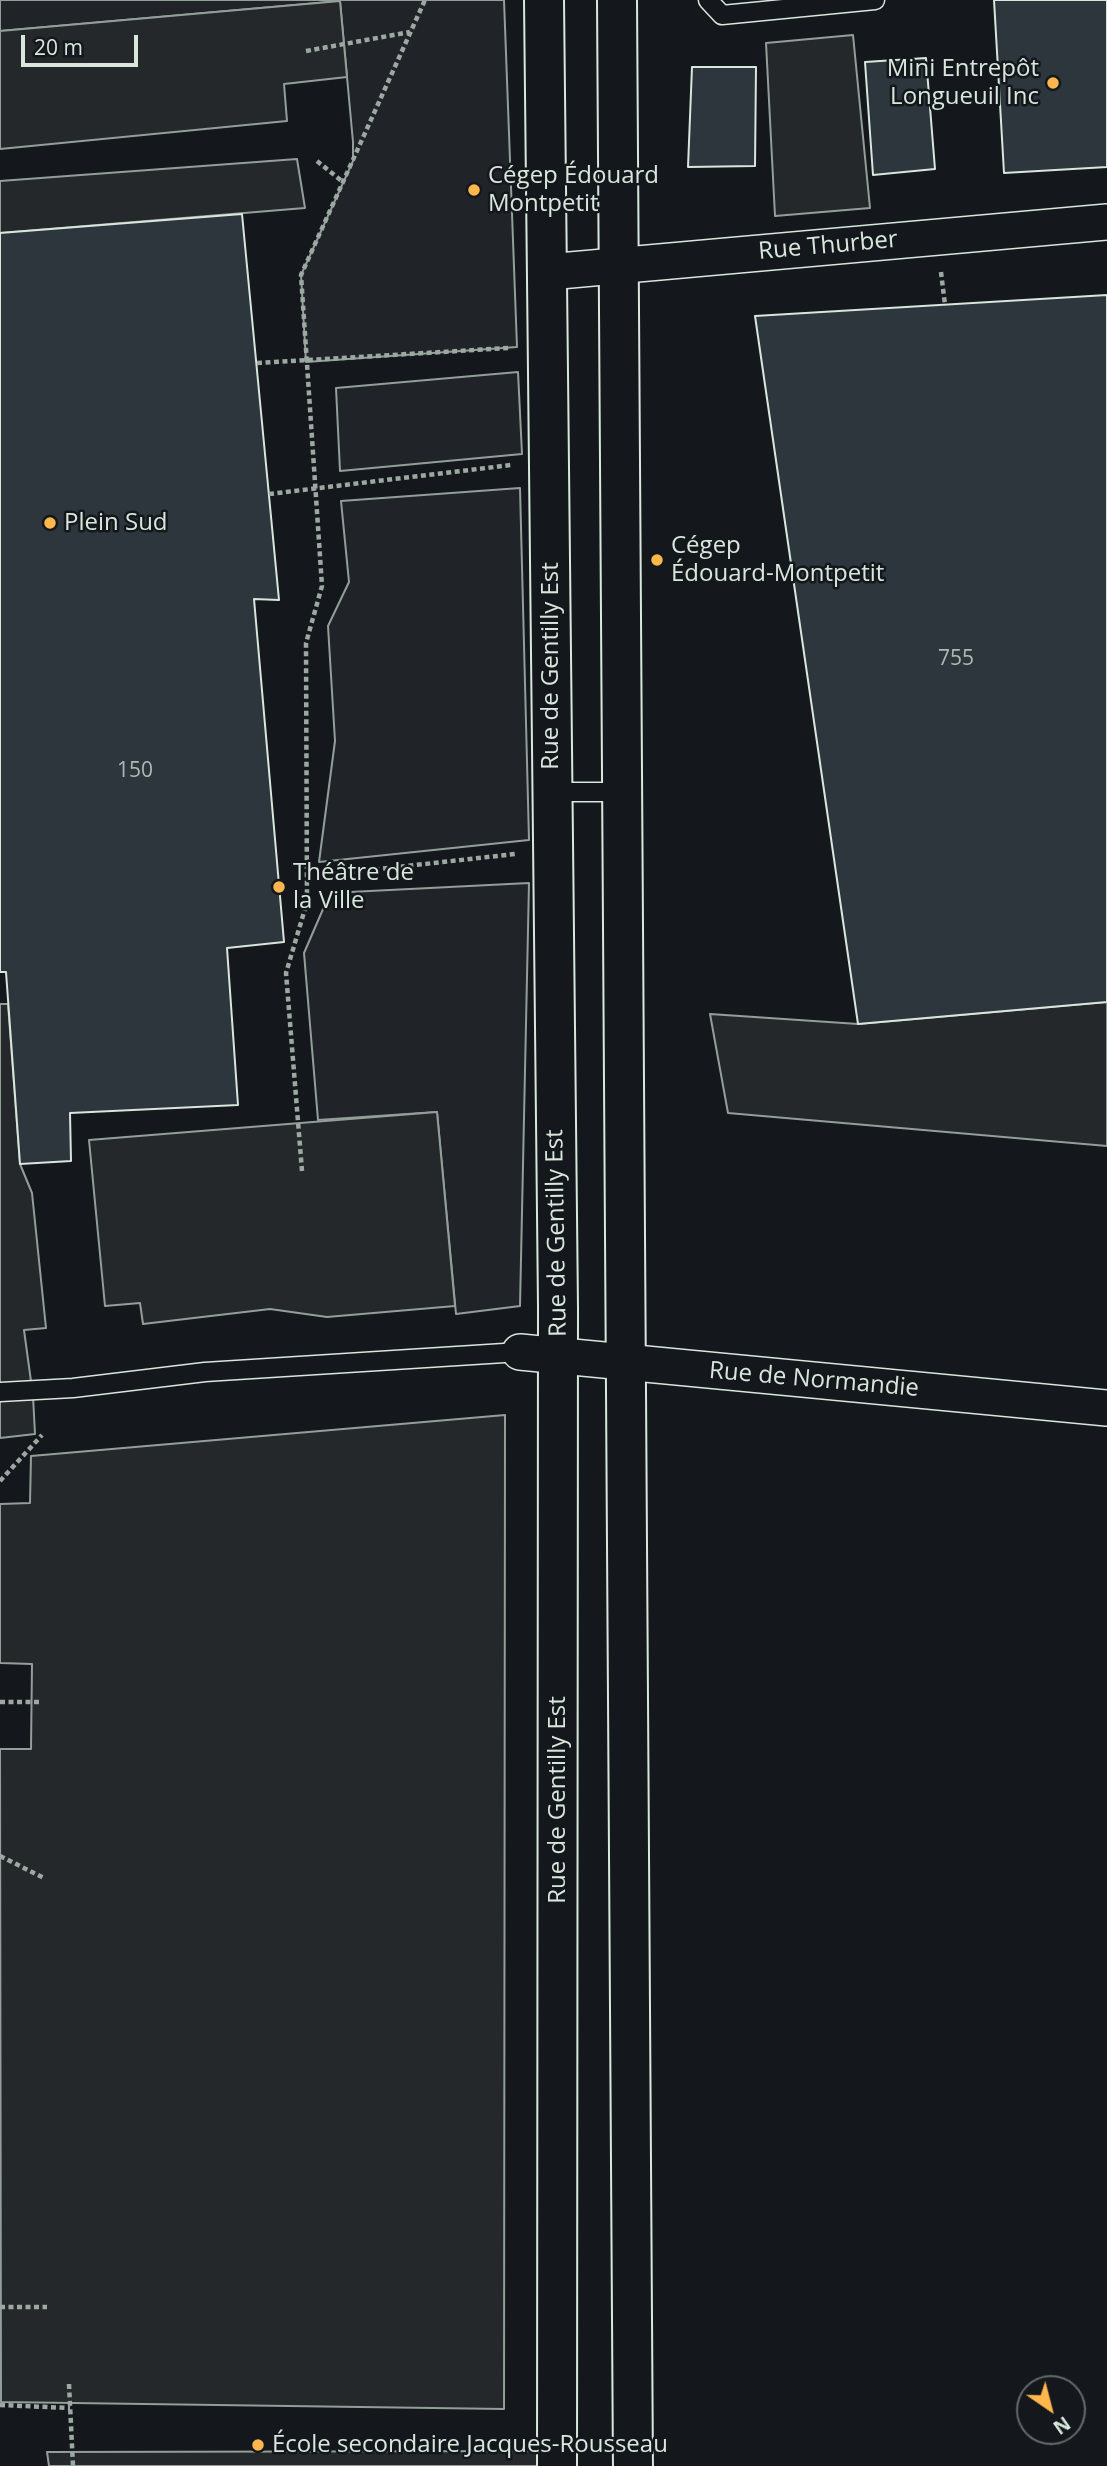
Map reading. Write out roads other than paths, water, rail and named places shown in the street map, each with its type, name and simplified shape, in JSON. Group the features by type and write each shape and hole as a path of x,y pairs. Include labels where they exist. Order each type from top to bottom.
{"street":[{"name":"Rue de Gentilly Est","path":"544,0 558,1355 557,2466"},
{"path":"617,0 633,2466"},
{"name":"Rue Thurber","path":"548,272 1107,222"},
{"name":"Rue de Normandie","path":"520,1352 1107,1408"}],"lane":[{"path":"708,0 722,15 876,0"},
{"path":"551,792 622,792"},
{"path":"0,1392 73,1388 194,1373 520,1352"}],"place":[{"name":"Mini Entrepôt Longueuil Inc","path":"1053,83"},
{"name":"Cégep Édouard Montpetit","path":"474,190"},
{"name":"Plein Sud","path":"50,523"},
{"name":"Cégep Édouard-Montpetit","path":"657,560"},
{"name":"Théâtre de la Ville","path":"279,887"},
{"name":"École secondaire Jacques-Rousseau","path":"258,2445"}]}
